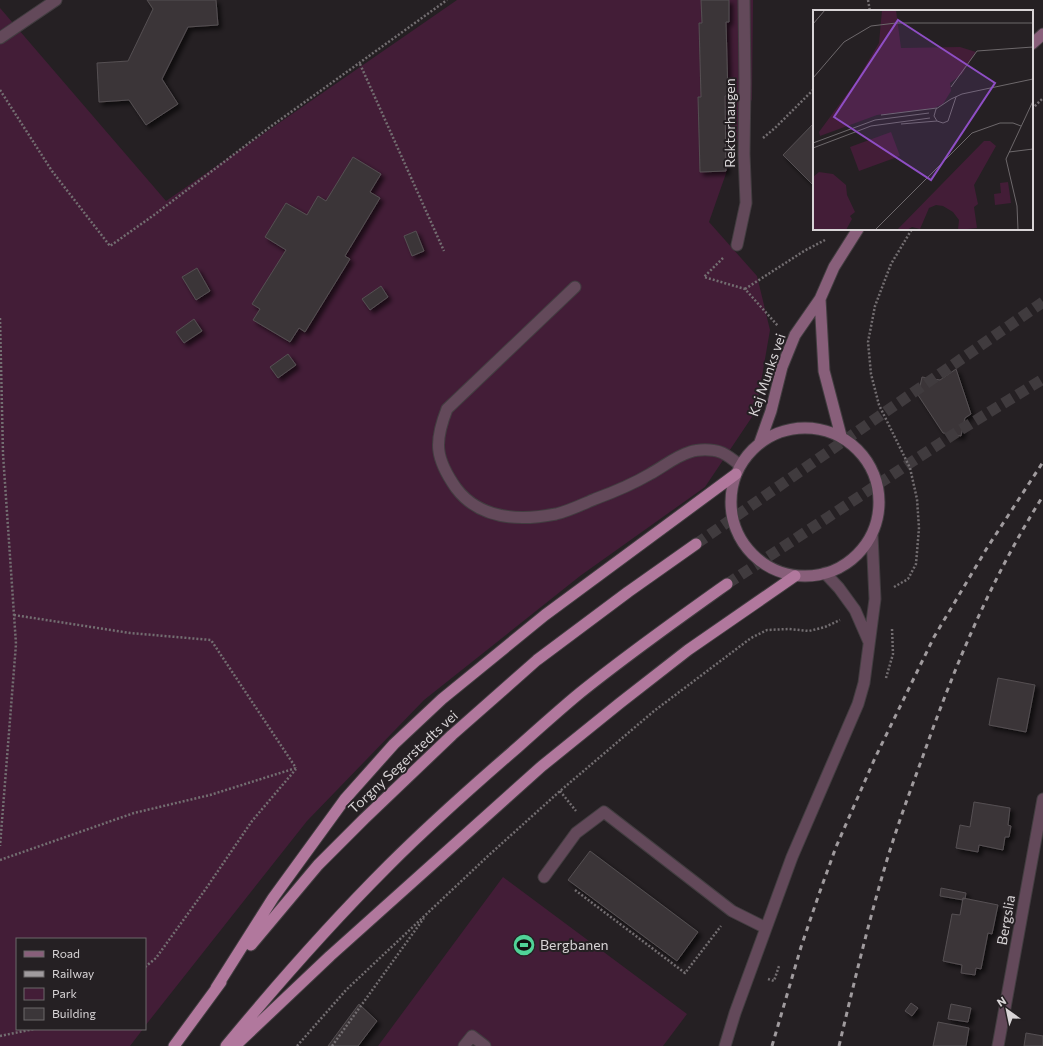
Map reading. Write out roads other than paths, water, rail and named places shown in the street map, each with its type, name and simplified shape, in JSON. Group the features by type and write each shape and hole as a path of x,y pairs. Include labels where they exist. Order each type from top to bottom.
{"highway":[{"path":"216,988 273,898 345,799 394,744 442,699 545,615 738,469"},
{"name":"Torgny Segerstedts vei","path":"174,1046 216,988 266,926 318,865 364,819 452,735 537,660 628,592 696,544"},
{"path":"235,1046 330,956 542,766 688,650 795,576"},
{"path":"226,1046 323,935 389,865 450,808 575,698 661,631 727,584"}],"main road":[{"path":"1033,43 1043,34"},
{"name":"Kaj Munks vei","path":"760,442 782,367 795,335 820,299 834,267 857,230"},
{"name":"Kaj Munks vei","path":"820,299 824,370 841,436"},
{"name":"Kaj Munks vei","path":"808,427 825,430 841,436 854,445 865,457 874,474 879,495 878,515 872,535 853,559 840,568 825,573 810,576 795,576 780,572 767,566 754,557 744,545 732,518 730,503 732,488 738,469 750,451 760,442 791,428 808,427"}],"street":[{"path":"0,38 56,0"},
{"name":"Rektorhaugen","path":"737,245 746,203 744,154 744,0"},
{"path":"575,287 447,409 440,428 438,446 441,460 448,476 459,491 474,505 489,513 507,518 532,518 557,514 618,490 690,452 705,450 721,452 738,469"},
{"path":"725,1046 735,1013 792,857 858,704 864,684 875,598 872,535"},
{"path":"825,573 839,588 855,610 869,643"},
{"name":"Bergslia","path":"998,1046 1043,799"},
{"path":"544,877 576,833 604,812 732,911 766,928"},
{"path":"464,1046 472,1036 485,1046"}],"tunnel":[{"path":"696,544 1043,302"},
{"path":"727,584 957,432 1043,379"}],"railway":[{"path":"772,1046 801,947 819,894 836,847 875,758 934,637 987,548 1043,462"},
{"path":"839,1046 884,870 902,813 935,722 948,688 991,590 1007,558 1043,496"}],"place":[{"name":"Bergbanen","path":"524,945"}]}
